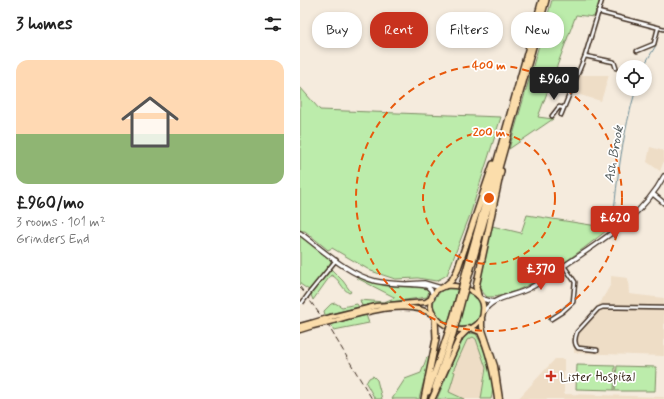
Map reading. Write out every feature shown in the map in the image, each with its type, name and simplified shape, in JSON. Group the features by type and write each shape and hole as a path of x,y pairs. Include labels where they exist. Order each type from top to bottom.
{"highway":[{"path":"431,399 462,295 504,135 542,0"},
{"path":"466,278 505,147 546,0"},
{"path":"443,287 452,280 460,262 504,135"},
{"path":"479,296 476,287 500,178 505,147"},
{"path":"425,399 436,339 434,317"},
{"path":"431,399 460,337 470,328"},
{"path":"425,399 451,334"}],"main road":[{"path":"470,328 478,323 493,302 528,289 564,266 625,222 653,194 664,176"},
{"path":"653,194 664,203"},
{"path":"300,233 336,260 370,279 391,284 424,283 443,287 461,287 493,302"},
{"path":"406,284 429,287 433,297 431,305 434,317"},
{"path":"300,330 332,319 369,310 426,302 443,287"},
{"path":"479,296 483,305 482,327 495,366 500,399"},
{"path":"369,310 416,308 424,310 442,323 452,327 470,328 480,332 487,349 497,399"},
{"path":"300,326 312,325"}],"street":[{"path":"561,115 585,56 602,0"},
{"path":"598,12 664,29"},
{"path":"637,51 654,44 658,28"},
{"path":"585,56 614,62 616,68"},
{"path":"552,116 559,107 564,108"},
{"path":"301,304 336,260"},
{"path":"551,319 573,302 575,282 564,266"},
{"path":"597,350 578,348 576,344 576,336 577,332 598,309 603,307 664,308"}],"shaded area":[{"path":"579,75 609,75 601,101 573,93"},
{"path":"650,147 664,151 664,161 660,171 647,162"},
{"path":"611,276 628,278 629,294 664,298 664,356 574,353 574,333 600,303 611,284"},
{"path":"470,337 476,339 486,368 481,399 464,399 449,392 454,373 453,371 467,340"},
{"name":"Lister Hospital","path":"555,359 564,359 564,394 664,397 664,399 518,399"}],"green space":[{"path":"552,0 600,0 594,17 576,15 564,47 564,12 549,12"},
{"path":"538,48 564,48 538,117 553,119 509,149"},
{"path":"300,87 320,110 501,117 470,215 447,275 436,281 418,278 395,279 371,271 332,248 328,250 305,231 300,231"},
{"path":"527,215 610,228 568,260 534,282 501,296 487,297 479,288 492,226 521,233"},
{"path":"300,236 331,260 330,265 309,290 300,284"},
{"path":"331,269 351,292 349,293 346,291 331,275 313,300 311,295 314,288"},
{"path":"358,277 386,286 424,288 429,291 427,297 362,306 360,300 384,302 394,297 357,278"},
{"path":"446,288 458,288 448,323 441,320 437,316 433,306 436,297"},
{"path":"467,291 479,299 482,310 476,322 470,326 457,326"},
{"path":"335,303 342,307 357,304 359,307 325,315 324,311 331,304"},
{"path":"366,315 369,323 334,330 330,324"},
{"path":"470,333 476,334 490,365 493,383 491,399 481,399 486,368 476,339 473,337 467,340 453,371 455,372 449,392 464,399 437,399 462,339"},
{"path":"427,357 430,358 419,399 392,399 405,379 421,373"},
{"path":"577,365 615,366 614,390 576,389"},
{"path":"617,366 656,367 655,391 615,391"},
{"path":"373,376 377,380 382,399 375,399 366,383 369,378"}],"waterway":[{"name":"Ash Brook","path":"647,60 655,47 657,36"},
{"name":"Ash Brook","path":"613,222 621,155 634,96"}],"railway":[{"path":"300,287 329,327 372,399"}],"place":[{"name":"Lister Hospital","path":"551,376"}]}
